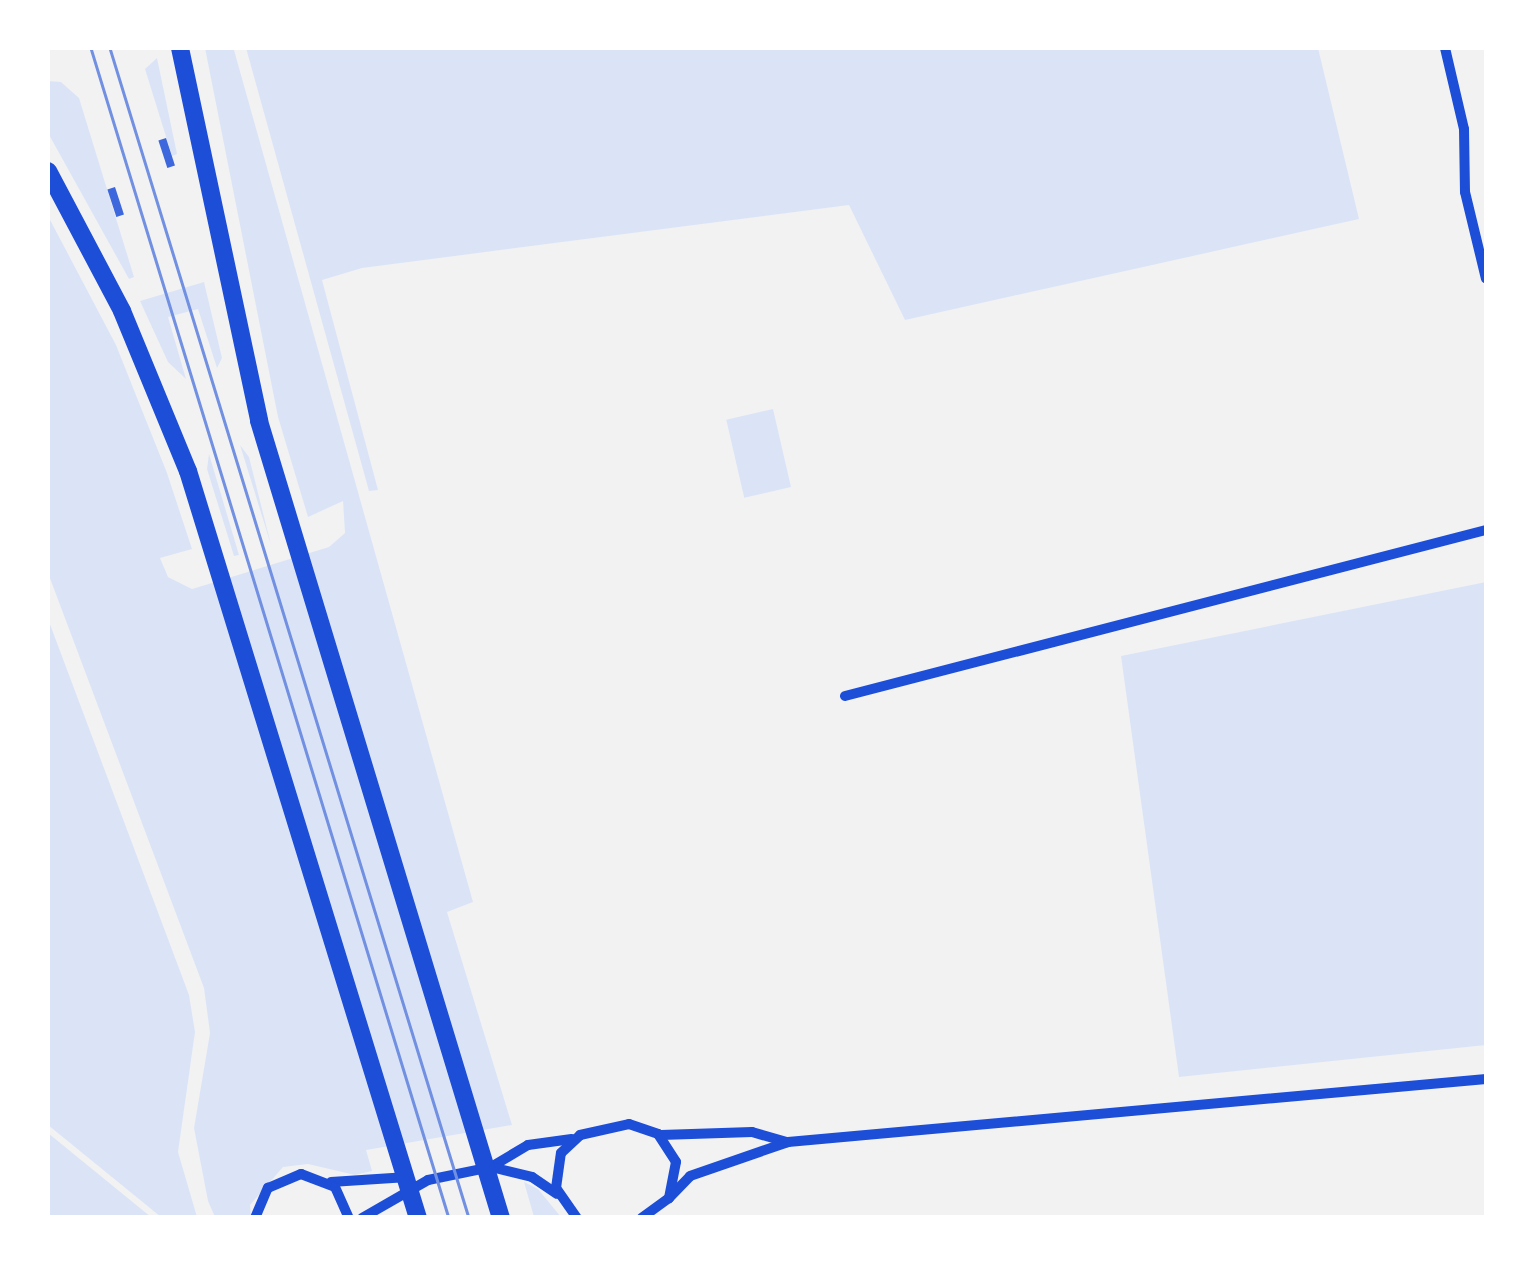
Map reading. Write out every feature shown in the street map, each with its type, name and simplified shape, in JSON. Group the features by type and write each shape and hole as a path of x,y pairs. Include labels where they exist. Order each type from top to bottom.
{"street":[{"path":"180,48 259,421 501,1218"},
{"path":"1445,48 1464,129 1464,192 1486,279"},
{"path":"48,171 159,395 216,562 418,1218"},
{"path":"845,696 1486,530"},
{"path":"648,1216 690,1176 788,1142 1486,1080"},
{"path":"255,1218 260,1198 278,1180 301,1174 326,1180 428,1180 491,1166 528,1145 626,1124 682,1139 752,1132 788,1142"},
{"path":"658,1134 676,1162 669,1198"},
{"path":"557,1194 556,1165 574,1138"},
{"path":"491,1166 532,1177 557,1194 576,1218"},
{"path":"326,1180 343,1197 349,1218"},
{"path":"362,1218 428,1180"}],"shaded area":[{"path":"205,48 234,50 473,902 447,912 512,1125 366,1150 372,1171 355,1175 308,1164 283,1167 250,1205 251,1217 215,1217 208,1201 194,1128 210,1033 204,988 48,573 48,216 116,345 167,473 192,549 160,558 168,577 192,589 329,547 345,533 343,501 308,517 278,417"},
{"path":"246,48 1318,48 1359,219 905,320 849,205 362,268 322,280 378,490 369,491"},
{"path":"157,58 177,154 172,156 145,69"},
{"path":"48,81 61,82 79,98 134,277 129,279 48,133"},
{"path":"204,282 222,358 217,368 198,309 168,317 186,379 168,362 140,301"},
{"path":"773,409 791,487 744,498 726,420"},
{"path":"240,445 249,457 271,545"},
{"path":"209,454 239,555 234,556 207,469"},
{"path":"1486,582 1486,1045 1179,1077 1121,656"},
{"path":"48,619 189,995 195,1032 178,1152 197,1217 161,1217 48,1125"},
{"path":"48,1133 151,1217 48,1217"},
{"path":"524,1182 538,1189 561,1217 534,1217"}],"building":[{"path":"166,138 175,166 167,168 158,140"},
{"path":"115,187 124,215 116,217 107,189"}],"tram line":[{"path":"91,48 449,1218"},
{"path":"110,48 469,1218"}]}
